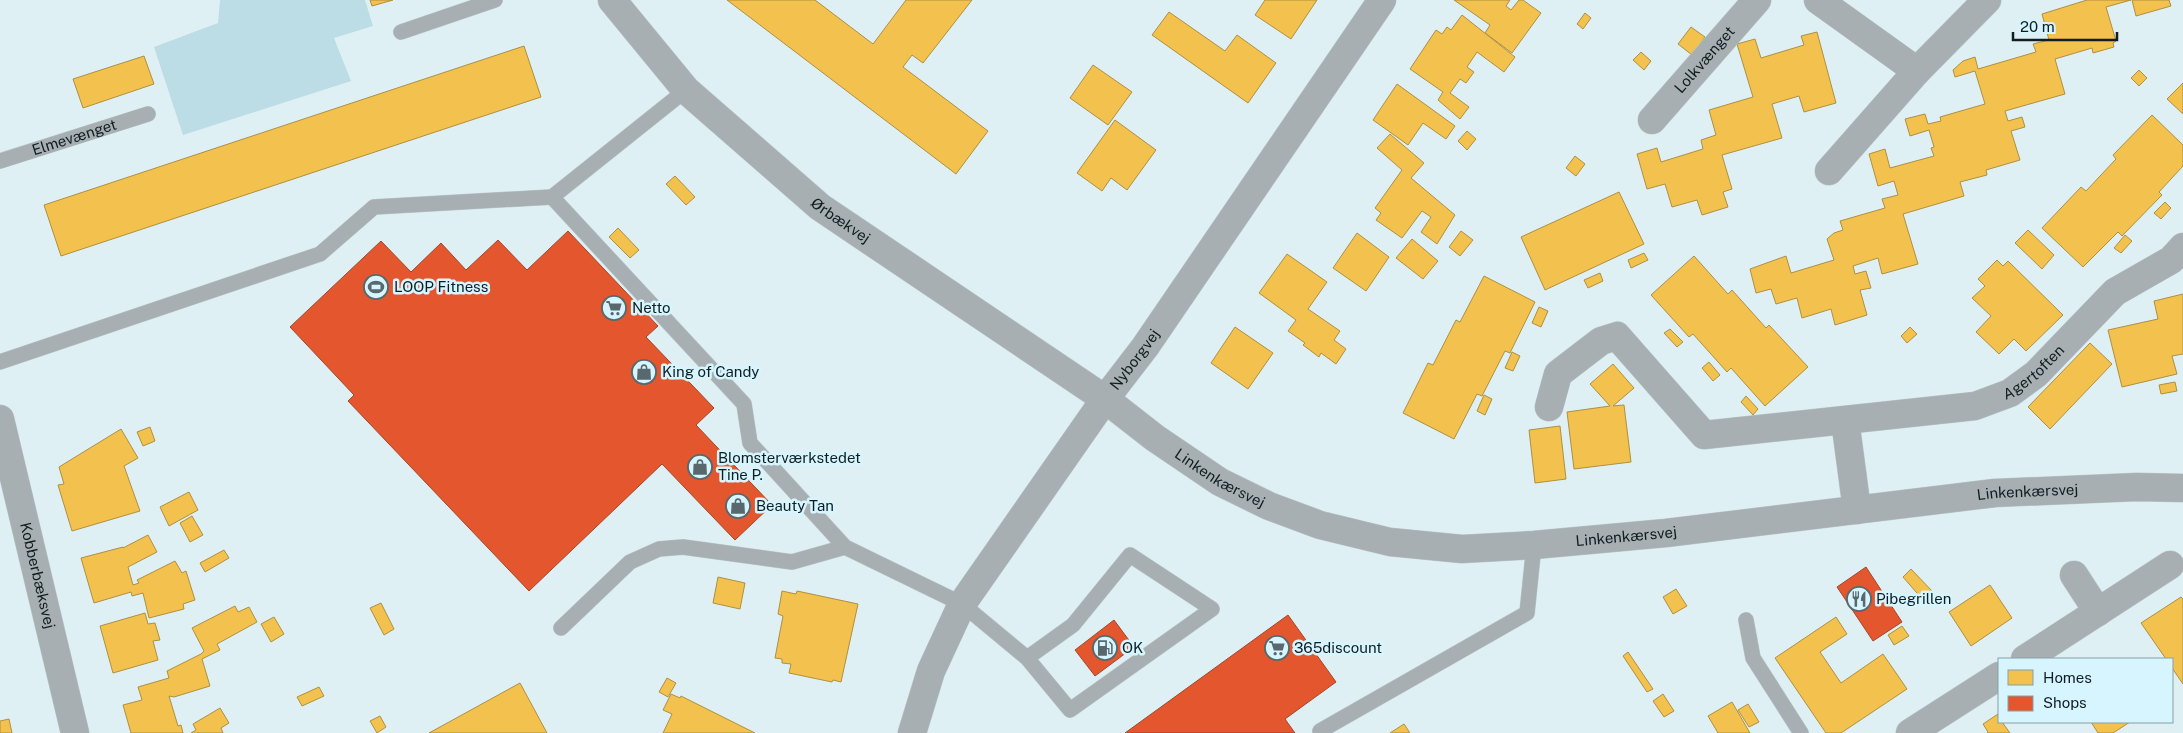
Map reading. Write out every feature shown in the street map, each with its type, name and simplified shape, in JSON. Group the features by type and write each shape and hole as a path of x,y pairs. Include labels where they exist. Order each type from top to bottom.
{"street":[{"name":"Ørbækvej","path":"612,0 686,90 820,207 1105,399"},
{"name":"Nyborgvej","path":"912,733 931,671 962,604 1105,399 1144,347 1382,0"},
{"name":"Lolkvænget","path":"1652,120 1757,0"},
{"path":"1818,0 1917,71"},
{"path":"1829,171 1917,71 1987,0"},
{"name":"Agertoften","path":"1549,407 1558,374 1601,340 1617,336 1704,435 1975,406 2010,394 2036,374 2115,292 2170,260 2183,247"},
{"name":"Linkenkærsvej","path":"1105,399 1156,438 1220,482 1269,506 1320,525 1399,543 1462,548 1534,545 1666,533 1994,493 2137,487 2183,488"},
{"name":"Kobberbæksvej","path":"0,419 75,733"},
{"path":"1846,420 1857,510"},
{"path":"2026,658 2170,565"},
{"path":"2074,575 2098,612"},
{"path":"1910,733 1998,677"}],"lane":[{"path":"401,32 495,0"},
{"path":"0,362 320,254 374,207 552,197 686,90"},
{"name":"Elmevænget","path":"0,161 148,114"},
{"path":"552,197 744,404 750,444 845,547 962,604 1028,658 1070,710 1212,609 1130,555 1073,625 1028,658"},
{"path":"1320,731 1528,613 1534,545"},
{"path":"561,628 630,562 659,549 683,547 792,562 845,547"},
{"path":"1746,620 1753,658 1801,733"}],"shaded area":[{"path":"220,0 365,0 373,26 334,38 351,81 183,135 154,47 218,23"}],"building: Homes":[{"path":"370,0 393,0 372,6"},
{"path":"727,0 815,0 873,44 906,0 972,0 923,63 912,55 903,67 988,131 956,174"},
{"path":"1265,0 1317,0 1291,39 1255,15"},
{"path":"1454,0 1510,0 1506,6 1511,10 1519,0 1523,0 1541,13 1512,53 1485,33 1490,25"},
{"path":"2087,0 2131,0 2106,7 2116,41 2113,43 2114,47 2093,53 2092,48 2055,59 2065,94 2005,111 2008,121 2022,117 2025,127 2011,131 2020,160 1986,170 1987,175 1960,182 1964,196 1903,214 1918,264 1882,274 1878,258 1853,266 1855,274 1866,271 1871,288 1860,290 1867,315 1835,325 1831,309 1802,318 1797,298 1776,304 1771,289 1756,293 1750,269 1786,256 1791,273 1834,260 1827,239 1834,233 1843,230 1840,221 1885,208 1882,199 1898,195 1894,181 1878,186 1869,154 1885,149 1890,168 1934,156 1931,148 1934,147 1929,130 1910,136 1905,119 1925,114 1928,124 1941,121 1940,117 1985,104 1975,71 1955,77 1953,70 1963,61 1975,57 1978,69 2036,52 2033,44 2049,40 2042,14"},
{"path":"2132,0 2169,0 2171,6 2136,16"},
{"path":"1169,12 1225,51 1237,35 1276,63 1248,103 1152,35"},
{"path":"1585,13 1591,18 1583,29 1577,24"},
{"path":"1462,15 1515,57 1504,72 1477,52 1467,67 1474,72 1466,83 1460,79 1450,93 1469,107 1460,119 1438,100 1443,92 1410,69 1436,30 1442,34 1447,27 1451,30"},
{"path":"1691,27 1705,37 1692,55 1678,44"},
{"path":"1817,32 1836,103 1804,112 1799,96 1772,104 1782,138 1722,155 1732,189 1723,192 1728,207 1702,215 1697,200 1672,207 1665,184 1647,189 1637,154 1657,148 1661,162 1703,149 1701,140 1716,135 1709,110 1753,97 1737,44 1755,39 1761,58 1804,45 1801,36"},
{"path":"524,46 541,97 61,256 44,205"},
{"path":"1641,52 1651,61 1644,70 1633,60"},
{"path":"144,56 154,84 83,108 73,79"},
{"path":"1093,65 1132,92 1108,125 1070,98"},
{"path":"2139,70 2147,78 2139,86 2131,78"},
{"path":"2183,83 2183,114 2167,99"},
{"path":"1397,84 1455,126 1446,139 1423,123 1408,145 1373,120"},
{"path":"2152,115 2183,145 2183,166 2159,192 2162,195 2122,236 2118,232 2083,267 2042,228 2081,187 2086,191 2116,159 2113,155"},
{"path":"1115,120 1156,150 1127,190 1111,178 1102,191 1077,173"},
{"path":"1467,131 1476,139 1467,150 1458,141"},
{"path":"1390,134 1424,163 1411,178 1455,215 1437,244 1421,232 1431,217 1422,211 1402,238 1376,220 1381,213 1375,208 1402,170 1377,148"},
{"path":"1575,156 1585,164 1576,176 1566,168"},
{"path":"675,176 695,197 686,205 666,184"},
{"path":"1619,192 1644,244 1545,290 1521,237"},
{"path":"2165,202 2171,208 2161,219 2154,213"},
{"path":"618,228 639,250 630,258 609,237"},
{"path":"2028,230 2054,255 2042,269 2015,243"},
{"path":"1461,231 1473,240 1460,256 1449,247"},
{"path":"1357,233 1389,257 1366,291 1333,268"},
{"path":"2125,235 2132,241 2121,253 2114,248"},
{"path":"1412,239 1438,261 1423,279 1396,258"},
{"path":"1644,253 1648,260 1631,268 1628,260"},
{"path":"1287,254 1327,282 1308,309 1340,331 1334,340 1346,349 1336,364 1321,353 1319,357 1303,345 1305,343 1288,331 1296,320 1259,293"},
{"path":"1694,256 1728,294 1732,290 1766,328 1769,325 1808,367 1765,406 1731,368 1727,372 1693,334 1689,337 1651,295"},
{"path":"1997,260 2003,266 2008,261 2063,315 2026,351 2014,339 1999,354 1976,332 1991,316 1972,298 1985,286 1978,279"},
{"path":"1600,273 1603,281 1588,288 1584,280"},
{"path":"1484,276 1535,302 1510,353 1505,351 1482,396 1477,394 1454,439 1403,413 1428,363 1433,365 1456,320 1460,322"},
{"path":"2183,294 2183,354 2172,356 2177,374 2122,387 2108,330 2158,319 2154,301"},
{"path":"1539,307 1548,311 1541,327 1532,323"},
{"path":"1235,327 1273,353 1248,389 1211,363"},
{"path":"1910,327 1917,334 1907,343 1901,336"},
{"path":"1670,329 1683,342 1677,347 1664,333"},
{"path":"2090,343 2112,364 2050,429 2028,407"},
{"path":"1512,352 1520,356 1513,371 1505,368"},
{"path":"1709,362 1720,375 1713,381 1702,368"},
{"path":"1613,364 1634,388 1613,406 1624,405 1631,462 1574,469 1567,412 1610,406 1590,384"},
{"path":"2175,382 2177,391 2161,394 2159,385"},
{"path":"1484,395 1492,399 1485,415 1477,411"},
{"path":"1746,396 1758,409 1753,415 1741,402"},
{"path":"1560,426 1566,479 1535,483 1529,430"},
{"path":"150,427 155,441 143,446 137,432"},
{"path":"121,429 138,458 124,466 140,511 72,531 58,485 64,484 59,467"},
{"path":"189,492 198,510 169,526 160,507"},
{"path":"192,516 203,535 190,542 180,523"},
{"path":"148,535 157,552 128,567 133,585 139,583 137,580 175,561 182,573 186,571 195,600 183,604 184,609 149,618 143,593 132,596 131,592 94,603 81,558 123,548"},
{"path":"224,550 229,558 205,572 200,563"},
{"path":"1911,569 1933,592 1923,600 1903,577"},
{"path":"718,577 745,583 740,609 713,603"},
{"path":"1990,585 2012,618 1971,646 1949,612"},
{"path":"1676,589 1687,606 1673,614 1663,597"},
{"path":"782,591 796,594 797,591 858,604 841,682 833,680 832,682 789,673 791,664 782,663 782,659 775,658 783,616 778,614"},
{"path":"2181,597 2183,599 2183,684 2173,669 2173,658 2165,658 2141,623"},
{"path":"381,603 394,629 384,635 370,608"},
{"path":"235,606 238,612 249,607 257,622 217,644 220,650 202,659 210,686 174,697 169,696 178,726 181,725 183,733 131,733 123,705 142,700 138,687 169,678 167,671 201,654 204,651 192,628"},
{"path":"145,613 148,624 155,623 160,640 153,641 158,660 113,673 100,626"},
{"path":"274,617 284,634 271,642 261,624"},
{"path":"1836,617 1847,634 1820,652 1841,683 1883,654 1907,689 1841,733 1826,733 1775,658"},
{"path":"1902,626 1909,636 1894,645 1888,635"},
{"path":"1628,652 1653,689 1647,692 1623,656"},
{"path":"667,678 676,683 668,697 659,692"},
{"path":"520,683 547,733 429,733"},
{"path":"319,687 324,696 302,706 297,697"},
{"path":"671,694 680,698 681,696 755,733 663,733 672,714 663,710"},
{"path":"1663,694 1674,711 1664,717 1653,701"},
{"path":"1732,702 1750,733 1718,733 1708,716"},
{"path":"1748,704 1759,722 1749,727 1738,710"},
{"path":"220,708 229,723 221,728 223,733 191,733 196,730 193,724"},
{"path":"1998,714 1998,723 2003,723 2010,733 1987,733 1983,724"},
{"path":"380,716 386,727 377,733 370,721"},
{"path":"9,719 12,733 0,733 0,721"},
{"path":"2092,723 2128,723 2113,733 2098,733"},
{"path":"1404,724 1410,733 1390,733"}],"building: Shops":[{"path":"568,231 658,326 646,337 714,408 696,425 772,505 735,540 662,464 529,591 348,401 354,395 290,327 381,241 411,272 441,243 466,270 498,240 527,270"},
{"path":"1866,567 1902,622 1873,641 1837,587"},
{"name":"365discount","path":"1288,615 1336,682 1285,719 1295,733 1125,733"},
{"name":"OK","path":"1114,620 1134,647 1095,676 1075,650"}],"place":[{"name":"LOOP Fitness","path":"376,287"},
{"name":"Netto","path":"614,308"},
{"name":"King of Candy","path":"644,372"},
{"name":"Blomsterværkstedet Tine P.","path":"700,467"},
{"name":"Beauty Tan","path":"738,506"},
{"name":"Pibegrillen","path":"1859,599"},
{"name":"OK","path":"1105,648"},
{"name":"365discount","path":"1277,648"}]}
